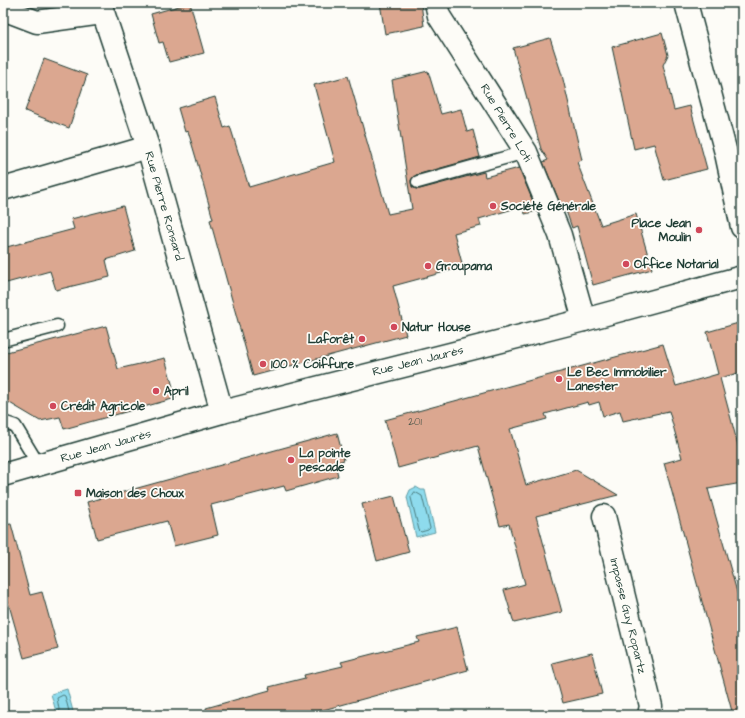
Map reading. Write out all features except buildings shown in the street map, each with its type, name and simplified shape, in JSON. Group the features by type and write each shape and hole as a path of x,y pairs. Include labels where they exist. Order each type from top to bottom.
{"street":[{"name":"Rue Pierre Loti","path":"436,3 439,16 526,152 560,235 584,320"},
{"path":"686,3 726,154 742,227"},
{"path":"3,9 37,22 101,8"},
{"name":"Rue Pierre Ronsard","path":"101,8 148,147 222,412"},
{"path":"3,189 148,147"},
{"name":"Rue Jean Jaurès","path":"3,475 222,412 584,320 742,277"},
{"name":"Impasse Guy Ropartz","path":"604,516 650,706 650,715"}],"lane":[{"path":"418,182 526,152"},
{"path":"3,340 56,326"},
{"path":"3,422 15,426 38,464"}],"water":[{"path":"416,487 421,490 425,490 435,532 416,537 407,497 410,490"},
{"path":"67,689 74,715 57,715 51,694"}],"place":[{"name":"Société Générale","path":"493,206"},
{"name":"Place Jean Moulin","path":"699,230"},
{"name":"Office Notarial","path":"626,264"},
{"name":"Groupama","path":"428,266"},
{"name":"Natur House","path":"394,327"},
{"name":"Laforêt","path":"362,339"},
{"name":"100 % Coiffure","path":"263,364"},
{"name":"Le Bec Immobilier Lanester","path":"559,379"},
{"name":"April","path":"156,391"},
{"name":"Crédit Agricole","path":"53,406"},
{"name":"La pointe pescade","path":"291,460"},
{"name":"Maison des Choux","path":"78,493"}]}
